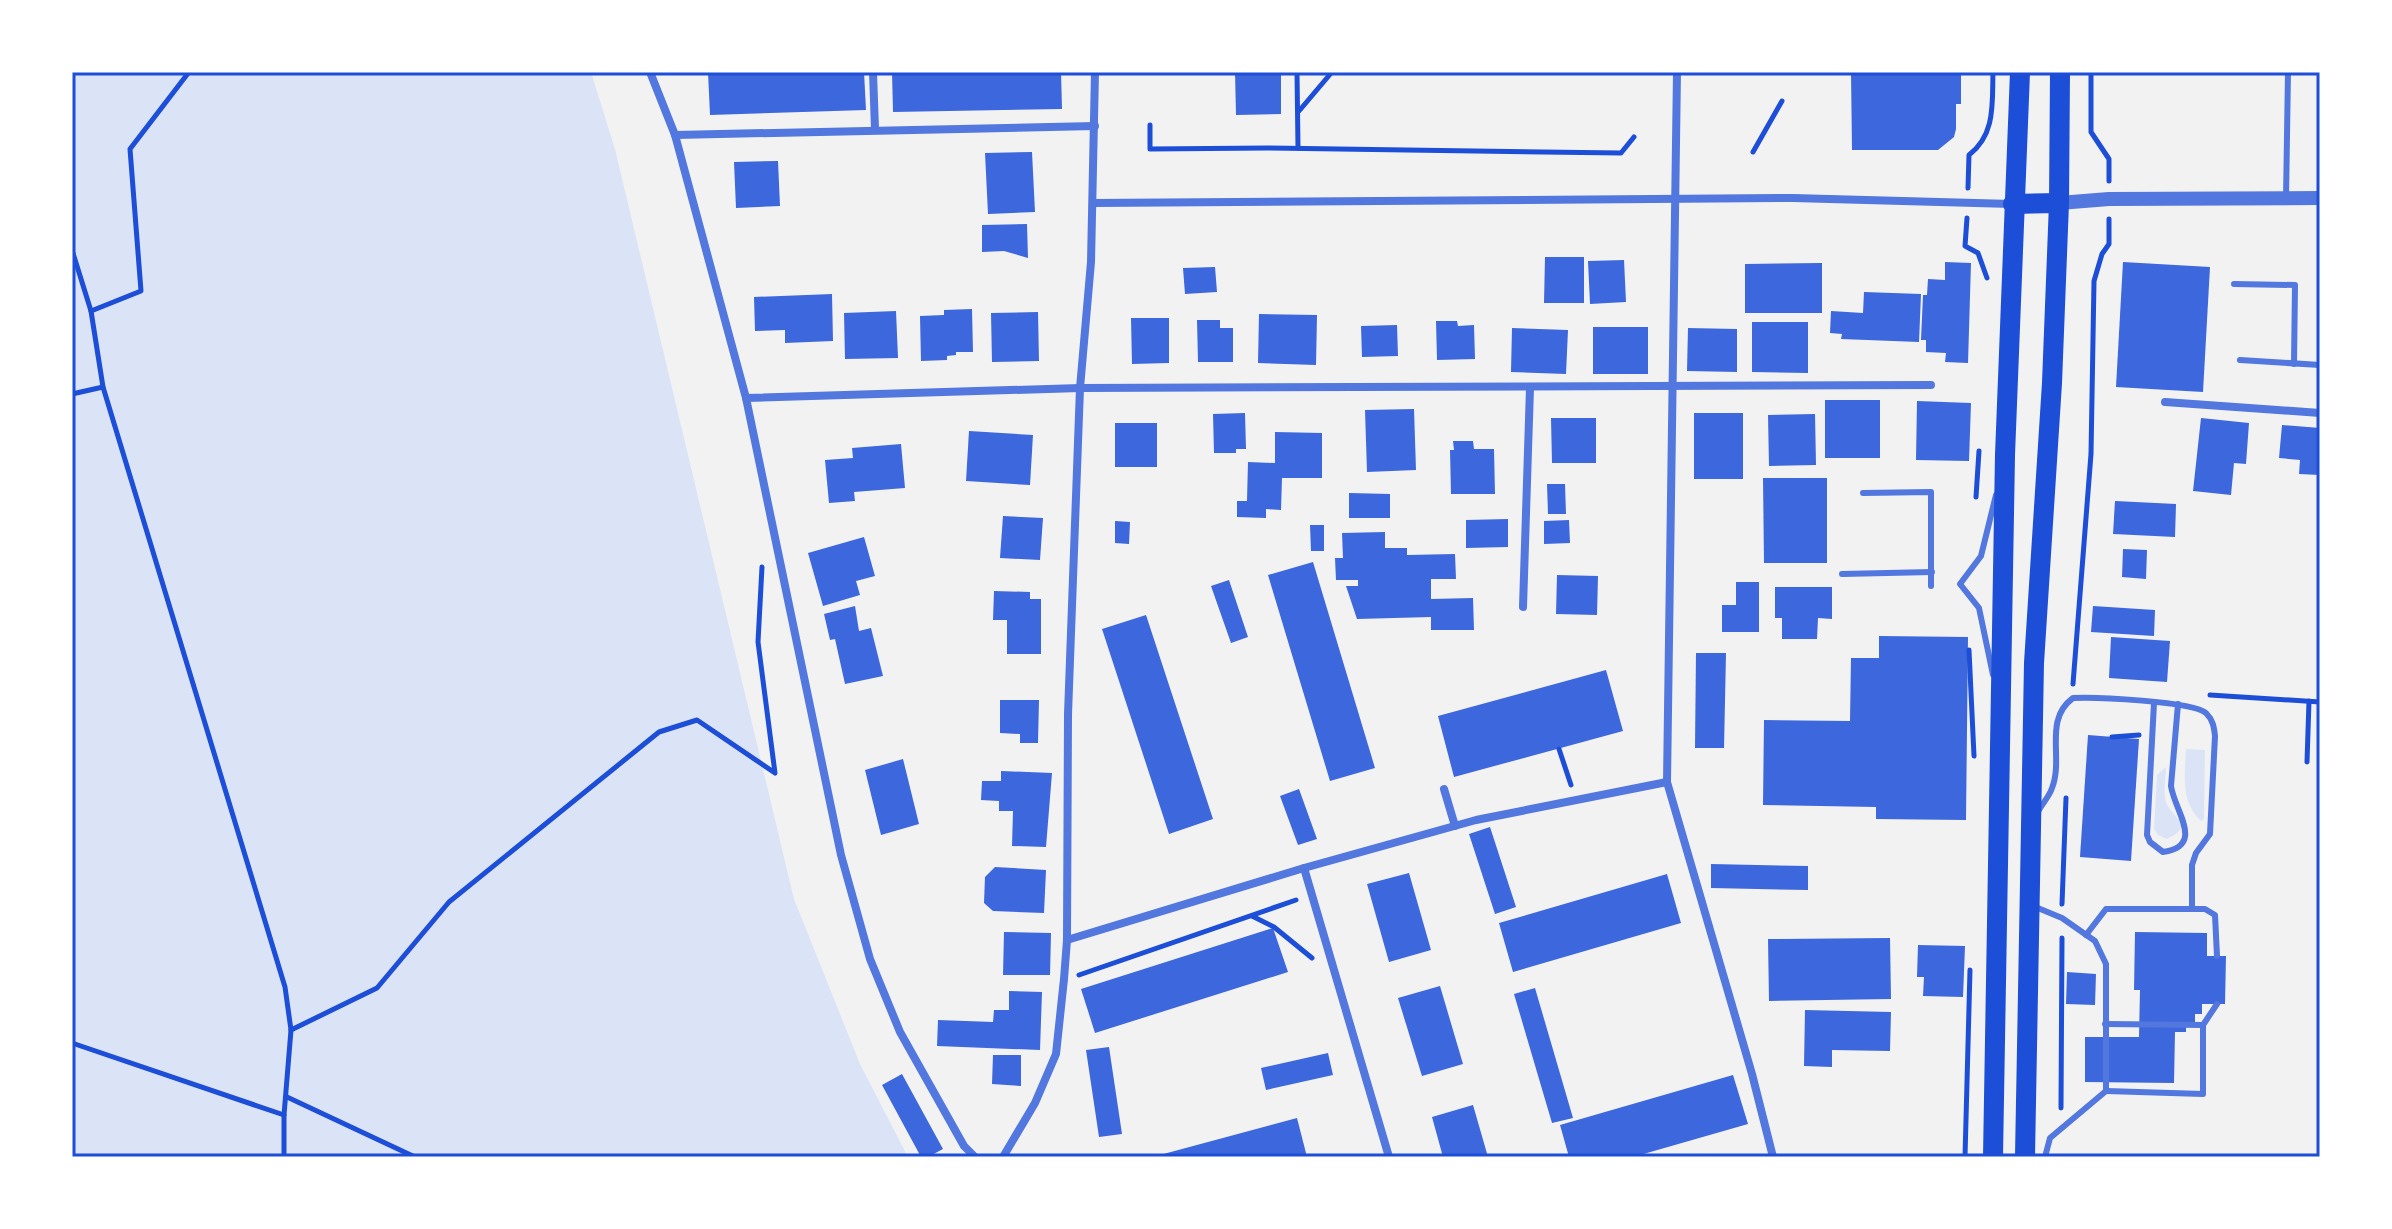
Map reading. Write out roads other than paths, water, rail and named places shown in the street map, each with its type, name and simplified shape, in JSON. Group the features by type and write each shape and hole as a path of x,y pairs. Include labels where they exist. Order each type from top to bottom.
{"main road":[{"path":"1993,1157 2005,455 2020,72"},
{"path":"2025,1157 2034,663 2049,443 2059,203 2060,72"},
{"path":"2013,204 2059,203"}],"street":[{"path":"650,72 675,135 746,398 841,855 870,959 900,1032 964,1146 975,1157"},
{"path":"873,72 875,129"},
{"path":"1003,1157 1035,1103 1056,1054 1064,979 1067,940 1068,714 1080,388 1091,262 1095,72"},
{"path":"1677,72 1667,782 1773,1157"},
{"path":"675,135 1095,126"},
{"path":"1093,203 1793,198 2013,204"},
{"path":"2059,203 2109,199 2320,198"},
{"path":"746,398 1080,388 1931,385"},
{"path":"1523,607 1530,388"},
{"path":"2165,402 2320,413"},
{"path":"1067,940 1455,826 1667,782"},
{"path":"1444,789 1455,826"},
{"path":"1304,868 1389,1157"}],"lane":[{"path":"2286,199 2288,72"},
{"path":"2234,284 2295,285 2294,364"},
{"path":"2240,360 2320,365"},
{"path":"2001,722 1984,621 1979,608 1960,584 1981,556 2005,455"},
{"path":"1863,493 1931,492 1931,586"},
{"path":"1842,574 1932,572"},
{"path":"2032,820 2053,787 2056,720 2062,706 2073,698 2178,704 2205,712 2214,724 2215,736 2210,834 2196,853 2192,865 2192,908"},
{"path":"2154,703 2147,835 2150,842 2163,852 2176,848 2185,836 2186,828 2171,786 2178,704"},
{"path":"2031,905 2062,918 2095,941 2106,964 2106,1091"},
{"path":"2086,935 2106,909 2205,909 2215,915 2217,956"},
{"path":"2045,1157 2050,1138 2106,1091 2203,1094 2203,1025 2217,1004"},
{"path":"2105,1024 2203,1025"}]}
